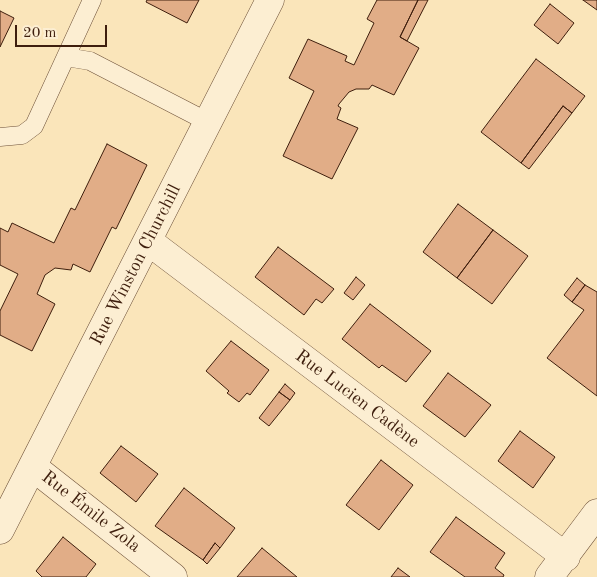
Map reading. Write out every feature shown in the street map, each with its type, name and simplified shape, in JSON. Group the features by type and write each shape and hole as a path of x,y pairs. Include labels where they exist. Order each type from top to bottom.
{"street":[{"name":"Rue Winston Churchill","path":"0,530 270,0"},
{"name":"Rue Lucien Cadène","path":"148,241 557,567"},
{"name":"Rue Émile Zola","path":"33,466 173,577"},
{"path":"557,567 597,512"}],"lane":[{"path":"0,137 22,135 34,126 92,0"},
{"path":"66,56 90,61 208,122"}],"building":[{"path":"147,0 199,0 187,23 146,2"},
{"path":"377,0 418,0 400,37 419,48 394,95 372,85 369,89 356,89 349,92 339,104 338,106 341,108 337,119 358,128 332,179 283,156 314,91 289,78 308,39 347,56 345,61 354,65 374,23 367,19"},
{"path":"418,0 428,0 407,41 400,37"},
{"path":"583,0 597,0 597,10"},
{"path":"550,4 574,23 558,44 534,25"},
{"path":"0,11 14,18 0,47"},
{"path":"536,59 585,96 572,113 563,106 521,163 481,132"},
{"path":"563,106 572,113 529,169 521,163"},
{"path":"107,144 147,165 116,229 112,227 90,272 73,264 71,270 55,268 45,275 37,294 55,304 32,351 0,335 0,311 18,274 0,265 0,228 8,232 12,223 54,243 71,208 75,210"},
{"path":"458,204 493,230 457,278 423,252"},
{"path":"493,230 528,256 492,304 457,278"},
{"path":"278,247 334,289 322,303 316,299 304,315 255,277"},
{"path":"356,277 365,285 353,300 344,293"},
{"path":"577,278 585,285 572,302 564,295"},
{"path":"585,285 597,292 597,396 547,358 584,310 572,302"},
{"path":"370,304 431,351 406,382 382,365 379,368 342,339"},
{"path":"231,341 269,370 250,395 247,393 239,402 227,393 229,391 206,371"},
{"path":"448,373 491,405 465,437 423,406"},
{"path":"285,384 295,393 290,400 279,392"},
{"path":"279,392 290,400 269,426 259,418"},
{"path":"520,431 555,457 533,488 498,461"},
{"path":"121,446 158,474 136,502 100,473"},
{"path":"381,460 413,485 379,530 346,505"},
{"path":"184,488 235,528 220,548 215,543 203,560 155,526"},
{"path":"456,517 505,553 495,568 504,575 503,577 465,577 430,552"},
{"path":"63,537 96,564 86,577 42,577 36,571"},
{"path":"215,543 220,548 207,564 203,560"},
{"path":"262,548 297,577 237,577"},
{"path":"398,568 410,577 391,577"}]}
